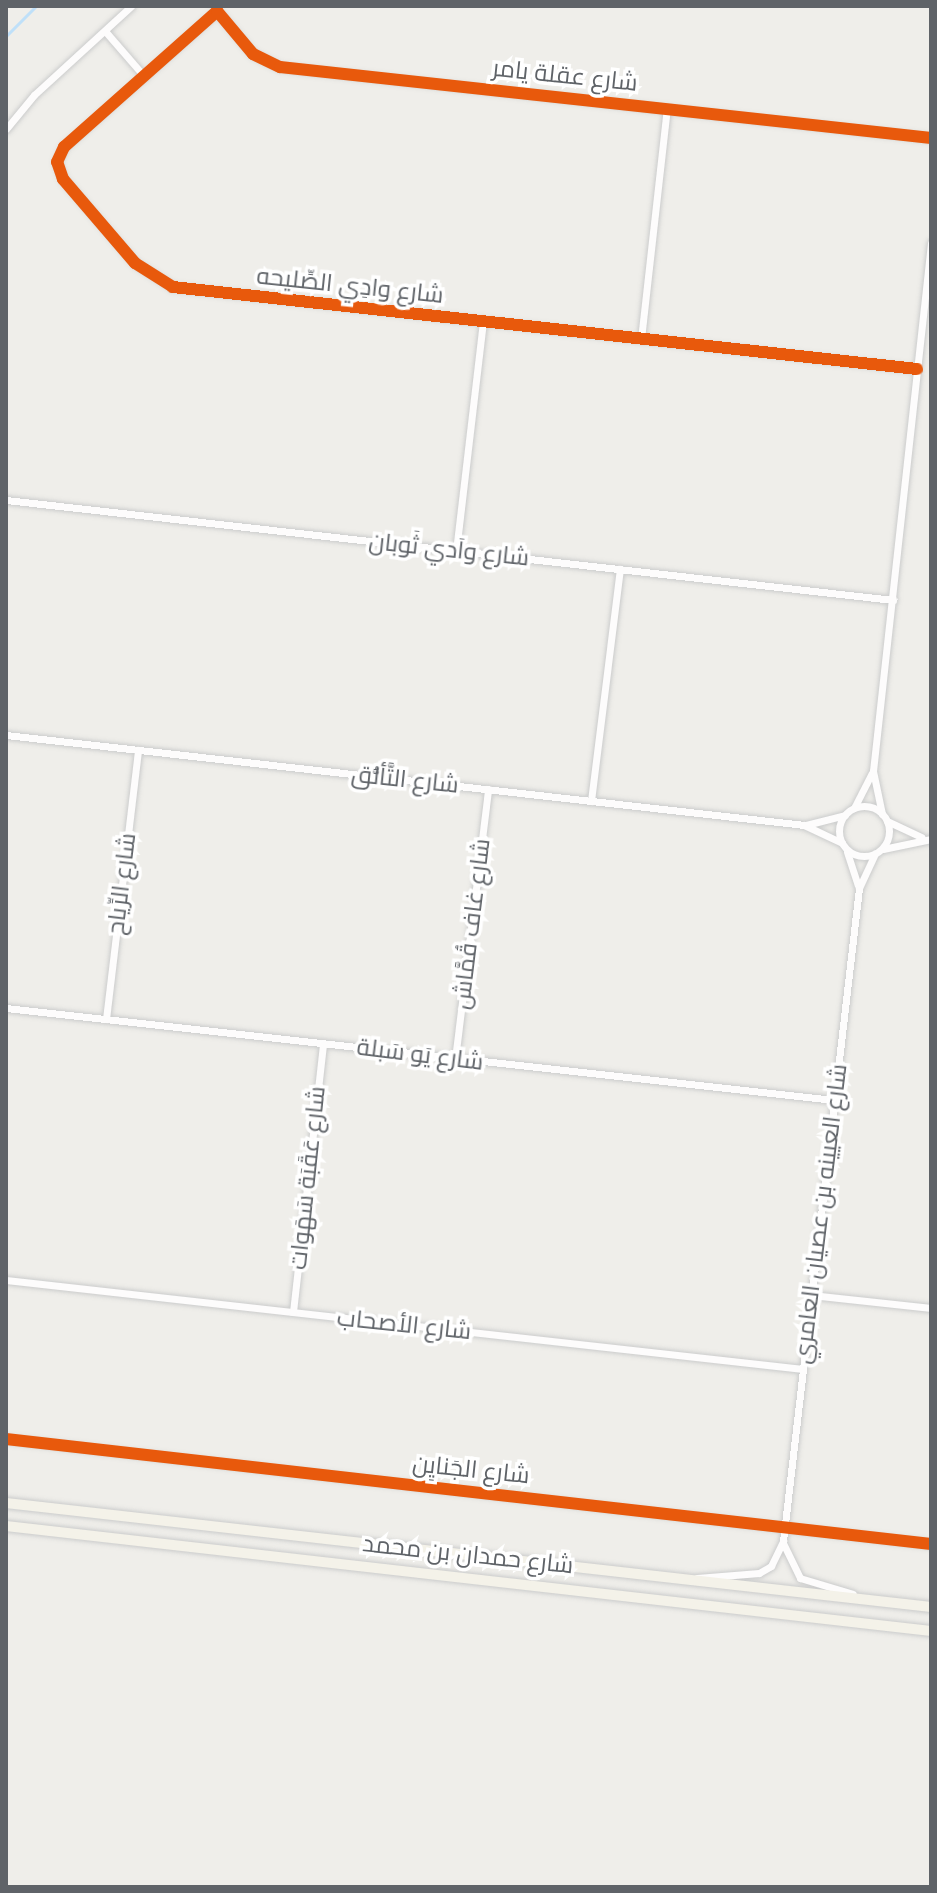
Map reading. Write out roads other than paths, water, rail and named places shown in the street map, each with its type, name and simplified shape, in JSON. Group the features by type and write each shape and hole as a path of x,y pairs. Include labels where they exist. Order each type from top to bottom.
{"main road":[{"name":"شارع حمدان بن محمد","path":"6,1503 931,1607"},
{"name":"شارع حمدان بن محمد","path":"6,1526 931,1631"}],"street":[{"path":"6,129 34,95 131,6"},
{"name":"شارع وادِي الصِّليحه","path":"217,11 64,147 57,162 63,179 153,278 187,290 917,369"},
{"name":"شارع عقلة يامر","path":"217,11 253,54 280,67 931,138"},
{"path":"105,31 144,76"},
{"path":"641,339 667,109"},
{"path":"927,839 859,856 844,845 839,832 845,815 854,808 873,771 931,243"},
{"path":"456,551 483,322"},
{"name":"شارع واَدي ثَوبان","path":"6,500 893,600"},
{"path":"591,801 620,569"},
{"name":"شارع التَّألُّق","path":"6,735 804,825 845,815"},
{"name":"شارع الرِّياح","path":"106,1019 138,750"},
{"path":"873,771 888,839 878,852"},
{"name":"شارع غاف قُمَّاش","path":"455,1059 488,789"},
{"path":"854,808 866,806 927,839"},
{"name":"شارع التَّألُّق","path":"804,825 844,845"},
{"name":"شارع العيينه بن عصيان العامري","path":"844,845 859,888"},
{"name":"شارع العيينه بن عصيان العامري","path":"687,1580 759,1573 771,1566 783,1541 859,888 878,852"},
{"name":"شارع يَو سَبلة","path":"6,1008 834,1100"},
{"name":"شارع عَقَبَة سَهَوات","path":"293,1312 323,1044"},
{"name":"شارع الأصحاب","path":"6,1280 803,1369"},
{"path":"811,1295 931,1308"},
{"name":"شارع الجَنايِن","path":"6,1439 931,1544"},
{"path":"783,1541 792,1568 805,1581 878,1601"}],"waterway":[{"path":"6,36 36,6"}]}
